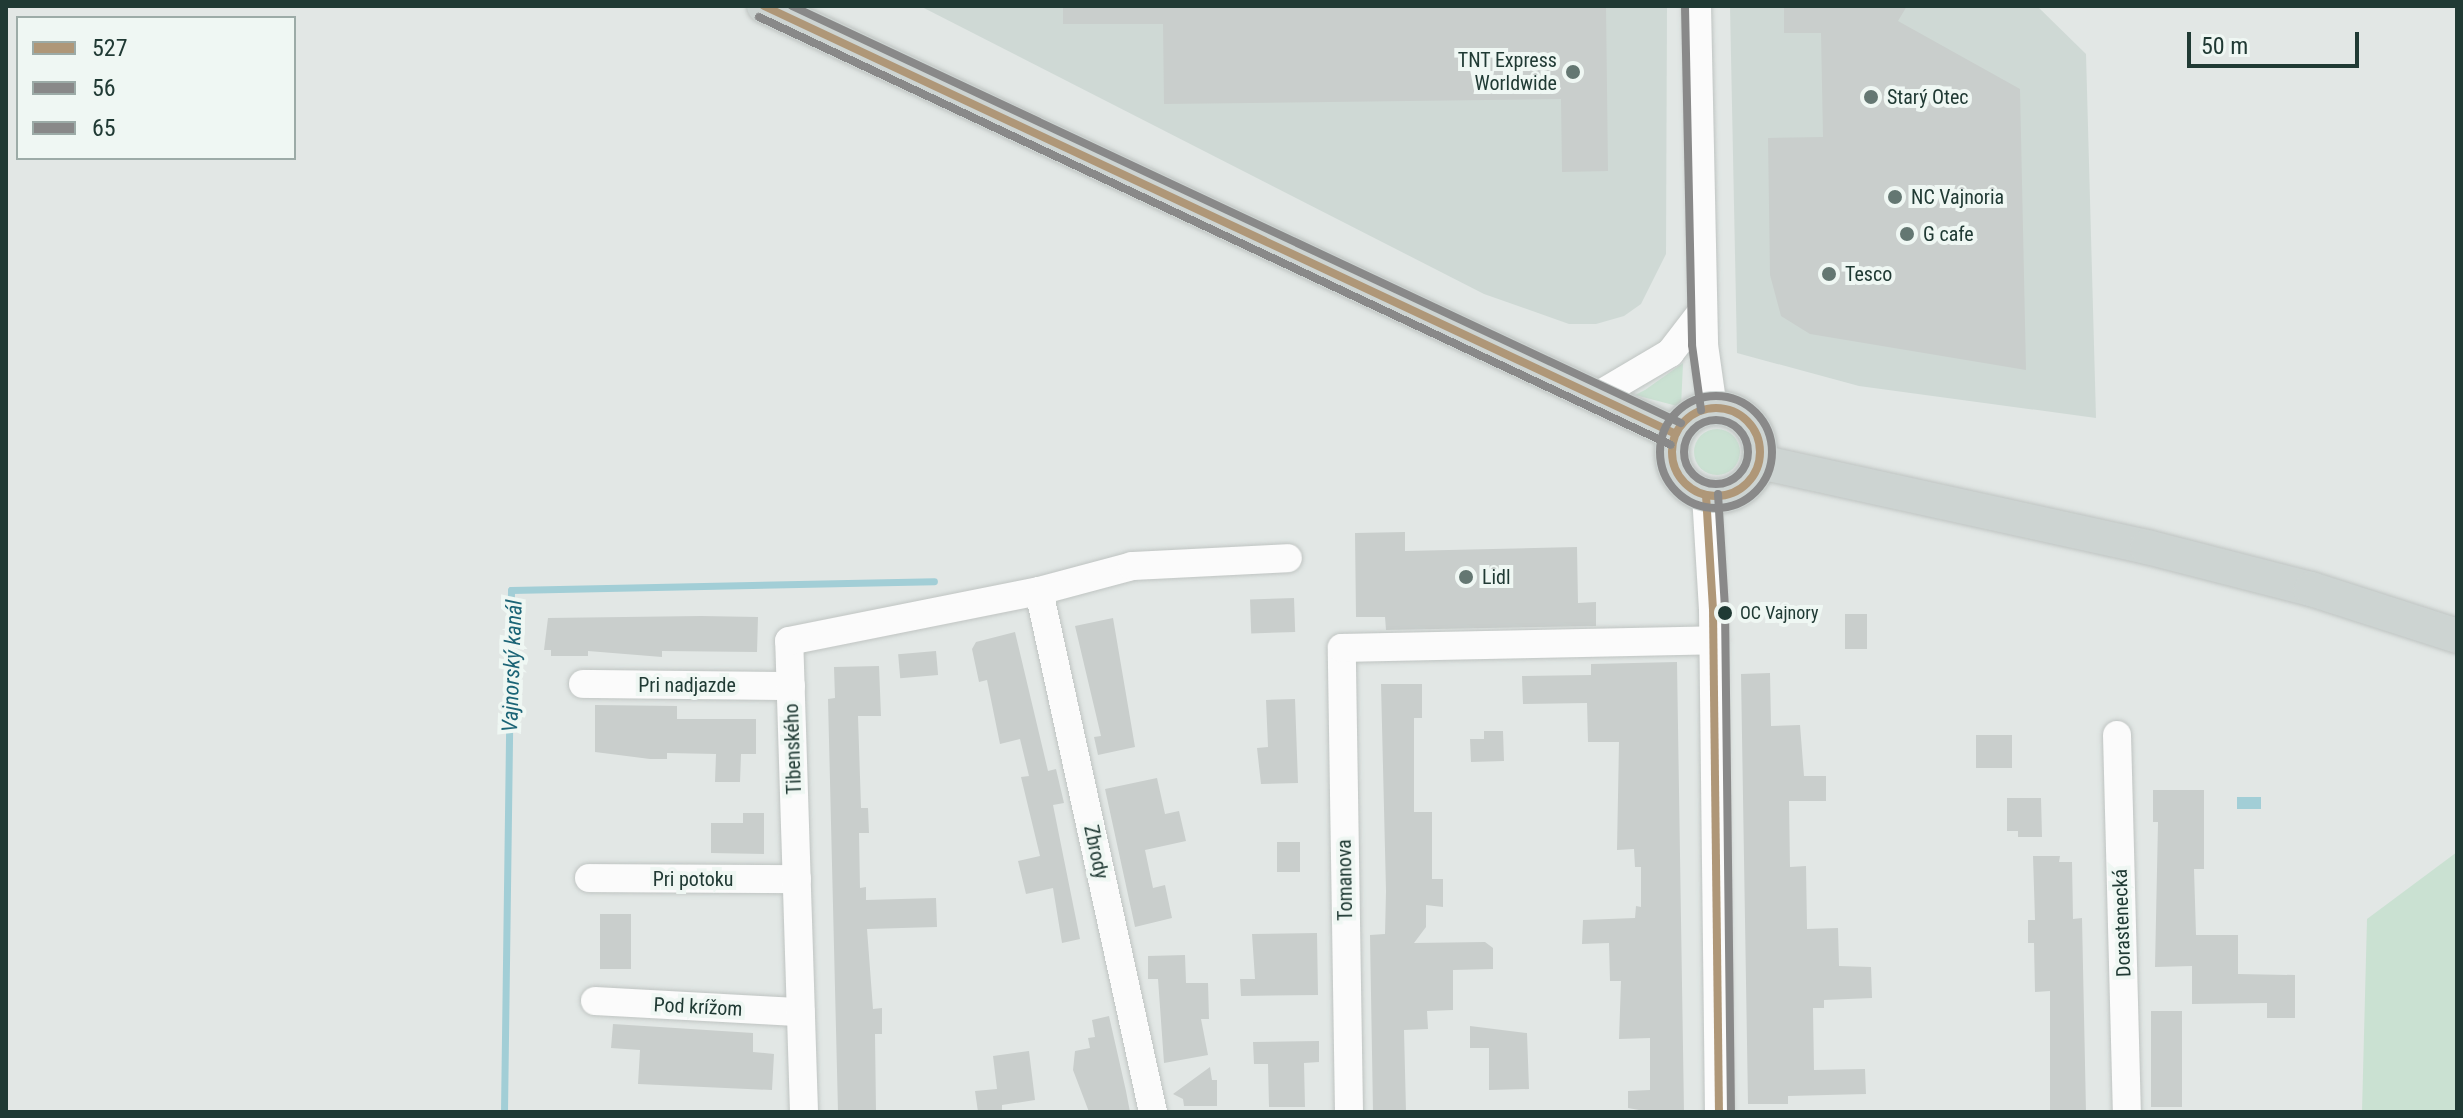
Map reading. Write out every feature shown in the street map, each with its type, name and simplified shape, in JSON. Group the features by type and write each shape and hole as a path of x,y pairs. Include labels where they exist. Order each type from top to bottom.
{"main road":[{"path":"764,6 1676,434"},
{"path":"1713,408 1738,413 1752,426 1760,462 1742,488 1706,495 1689,487 1677,472 1672,453 1676,434 1687,419 1713,408"},
{"path":"1760,462 2147,547 2311,589 2457,636"}],"street":[{"path":"1697,6 1703,310 1713,408"},
{"path":"1597,396 1670,353 1703,310"},
{"path":"1706,495 1714,640 1719,1112"},
{"path":"1039,591 1132,566 1288,558"},
{"name":"Tibenského","path":"804,1112 789,641 1039,591"},
{"name":"Zbrody","path":"1039,591 1153,1112"},
{"name":"Tomanova","path":"1349,1112 1342,648 1714,640"},
{"name":"Pri nadjazde","path":"583,684 791,686"},
{"name":"Dorastenecká","path":"2117,735 2127,1112"},
{"name":"Pri potoku","path":"589,878 797,879"},
{"name":"Pod krížom","path":"595,1001 801,1012"}],"shaded area":[{"path":"920,6 1667,6 1666,254 1641,304 1624,316 1596,324 1569,324 1484,294"},
{"path":"1730,6 2037,6 2086,54 2096,418 1859,386 1737,353"}],"green space":[{"path":"1683,363 1681,407 1635,395 1645,390"},
{"path":"1717,429 1734,435 1740,452 1734,469 1717,475 1700,469 1694,452 1700,435"},
{"path":"2457,852 2457,1112 2362,1112 2367,919"}],"water":[{"path":"2237,797 2261,797 2261,809 2237,809"}],"building":[{"path":"1606,6 1608,171 1562,172 1561,99 1164,104 1163,24 1063,24 1063,7"},
{"name":"NC Vajnoria","path":"1784,6 1907,6 1898,21 2020,89 2026,370 1810,334 1781,316 1770,275 1768,138 1823,137 1821,33 1784,33"},
{"name":"Lidl","path":"1405,532 1405,551 1577,547 1578,603 1596,602 1596,626 1386,630 1385,617 1356,617 1355,533"},
{"path":"1294,598 1295,632 1251,634 1250,600"},
{"path":"1845,614 1867,614 1867,649 1845,649"},
{"path":"758,617 757,652 662,651 662,657 588,651 588,656 551,656 551,650 544,650 548,618"},
{"path":"1113,618 1135,747 1098,755 1094,737 1101,736 1075,626"},
{"path":"1015,632 1048,771 1056,769 1064,803 1053,805 1080,939 1062,943 1053,888 1026,894 1018,861 1040,856 1021,777 1029,776 1020,739 1000,744 987,680 979,682 972,649 976,642"},
{"path":"936,651 938,675 900,678 898,654"},
{"path":"1677,662 1684,1112 1650,1112 1628,1108 1628,1091 1650,1090 1650,1038 1619,1039 1621,981 1610,981 1609,943 1582,944 1583,920 1635,918 1636,906 1641,907 1641,867 1635,867 1634,849 1617,850 1619,742 1588,742 1587,703 1523,704 1522,676 1591,675 1591,664"},
{"path":"879,666 881,716 858,716 861,808 868,808 869,833 859,833 860,888 866,887 866,900 936,898 937,927 867,929 873,1009 882,1008 882,1034 875,1034 876,1112 838,1112 828,699 835,698 834,667"},
{"path":"1770,673 1771,726 1800,725 1804,776 1826,776 1826,801 1789,801 1790,867 1806,866 1807,929 1838,928 1839,966 1871,967 1872,998 1824,1000 1824,1008 1813,1008 1814,1070 1865,1069 1866,1094 1788,1096 1788,1104 1748,1104 1741,674"},
{"path":"1381,684 1422,684 1422,718 1414,718 1414,812 1432,812 1432,879 1443,879 1443,907 1426,905 1426,927 1414,943 1485,942 1493,948 1493,969 1453,970 1453,1010 1427,1011 1428,1029 1404,1030 1406,1112 1373,1112 1370,935 1385,934 1386,891"},
{"path":"1295,699 1298,783 1261,784 1257,748 1268,747 1266,700"},
{"path":"595,705 677,706 677,719 756,719 756,754 741,754 740,782 715,782 716,754 667,753 667,759 650,759 595,752"},
{"path":"1484,731 1503,731 1504,761 1471,762 1470,739 1484,739"},
{"path":"1976,735 2012,735 2012,768 1976,768"},
{"path":"1157,778 1165,814 1179,811 1186,841 1145,850 1153,888 1165,885 1172,918 1135,927 1105,789"},
{"path":"2153,790 2204,790 2204,869 2194,869 2196,935 2238,935 2238,974 2295,975 2295,1018 2267,1018 2267,1003 2192,1004 2192,966 2155,967 2158,822 2153,822"},
{"path":"2007,798 2041,798 2042,837 2018,837 2018,831 2007,831"},
{"path":"743,813 764,813 764,854 711,853 711,823 743,823"},
{"path":"1277,842 1300,842 1300,872 1277,872"},
{"path":"2033,856 2060,856 2059,862 2072,862 2073,919 2082,918 2086,1112 2050,1112 2050,991 2035,992 2034,943 2028,943 2028,920 2035,920"},
{"path":"600,914 631,914 631,969 600,969"},
{"path":"1317,933 1318,995 1241,996 1240,979 1255,979 1252,934"},
{"path":"1185,955 1186,983 1208,983 1209,1019 1201,1019 1208,1055 1164,1063 1158,979 1148,979 1148,956"},
{"path":"2151,1011 2182,1011 2182,1107 2151,1107"},
{"path":"1109,1016 1130,1112 1089,1112 1073,1070 1075,1051 1090,1048 1088,1038 1095,1037 1092,1020"},
{"path":"613,1024 753,1033 753,1052 774,1054 772,1090 638,1084 640,1050 611,1048"},
{"path":"1470,1026 1527,1033 1529,1089 1489,1090 1489,1048 1470,1048"},
{"path":"1319,1041 1319,1062 1304,1063 1305,1107 1269,1107 1268,1064 1254,1064 1253,1042"},
{"path":"1029,1051 1035,1100 1002,1105 1002,1112 978,1112 975,1091 997,1089 993,1056"},
{"path":"1210,1067 1212,1080 1217,1080 1217,1106 1184,1106 1183,1099 1173,1094"}],"waterway":[{"name":"Vajnorský kanál","path":"504,1112 511,590 934,581"}],"transit line":[{"name":"527","path":"764,6 1676,434"},
{"name":"65","path":"792,6 1681,423"},
{"name":"56","path":"1685,6 1692,345 1701,410"},
{"name":"56","path":"759,17 1671,445"},
{"name":"56","path":"1716,396 1738,400 1756,412 1768,430 1772,452 1768,474 1756,492 1738,504 1716,508 1694,504 1676,492 1664,474 1660,452 1664,430 1676,412 1694,400 1716,396"},
{"name":"527","path":"1716,408 1741,415 1753,427 1760,452 1753,477 1741,489 1716,496 1691,489 1679,477 1672,452 1679,427 1691,415 1716,408"},
{"name":"65","path":"1710,420 1722,420 1739,429 1746,440 1748,452 1746,464 1739,475 1722,484 1710,484 1698,479 1689,470 1684,458 1684,446 1689,434 1698,425 1710,420"},
{"name":"65","path":"1718,494 1725,609 1731,1112"},
{"name":"527","path":"1706,495 1713,609 1719,1112"}],"place":[{"name":"TNT Express Worldwide","path":"1573,72"},
{"name":"Starý Otec","path":"1871,97"},
{"name":"NC Vajnoria","path":"1895,197"},
{"name":"G cafe","path":"1907,234"},
{"name":"Tesco","path":"1829,274"},
{"name":"Lidl","path":"1466,577"},
{"name":"OC Vajnory","path":"1725,613"}]}
